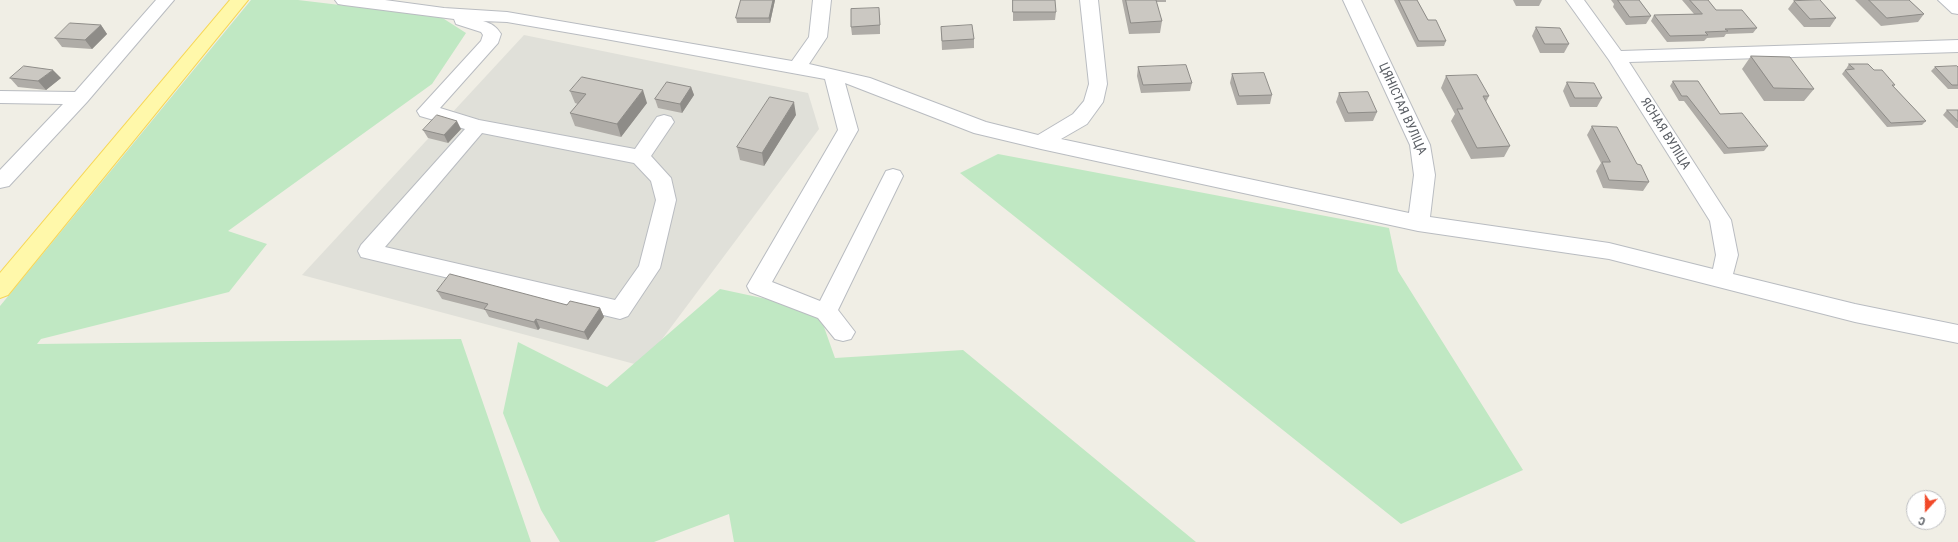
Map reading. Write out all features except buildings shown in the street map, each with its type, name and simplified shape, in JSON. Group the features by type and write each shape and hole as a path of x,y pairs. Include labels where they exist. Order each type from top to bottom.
{"main road":[{"path":"0,289 239,0"}],"street":[{"path":"2,181 80,98 165,0"},
{"path":"344,0 444,13 507,17 833,74 863,82 981,128 1041,142 1418,224 1609,252 1855,313 1958,334"},
{"path":"507,17 519,0"},
{"path":"797,67 818,37 822,0"},
{"path":"1041,142 1080,119 1093,102 1098,84 1089,0"},
{"name":"ЦЯНІСТАЯ ВУЛІЦА","path":"1352,0 1420,145 1424,162 1426,182 1418,224"},
{"name":"ЯСНАЯ ВУЛІЦА","path":"1575,0 1616,58 1720,220 1727,255 1721,279"},
{"path":"1947,0 1958,9"},
{"path":"444,13 487,28 492,34 489,43 427,111 478,126 640,157 661,178 666,200 648,268 620,310 370,251 478,126"},
{"path":"1616,58 1958,46"},
{"path":"833,74 848,130 758,286 826,312 843,332"},
{"path":"0,97 80,98"},
{"path":"640,157 664,122"},
{"path":"826,312 893,176"}],"shaded area":[{"path":"524,35 808,93 819,129 642,366 302,275"}],"green space":[{"path":"251,0 298,0 441,17 466,33 432,84 228,231 267,244 229,292 41,339 37,344 461,339 531,542 0,542 0,306"},
{"path":"998,154 1389,228 1398,271 1523,470 1401,524 960,173"},
{"path":"720,289 818,310 835,358 963,350 1196,542 734,542 729,514 654,542 560,542 541,510 503,413 518,342 607,387"}]}
